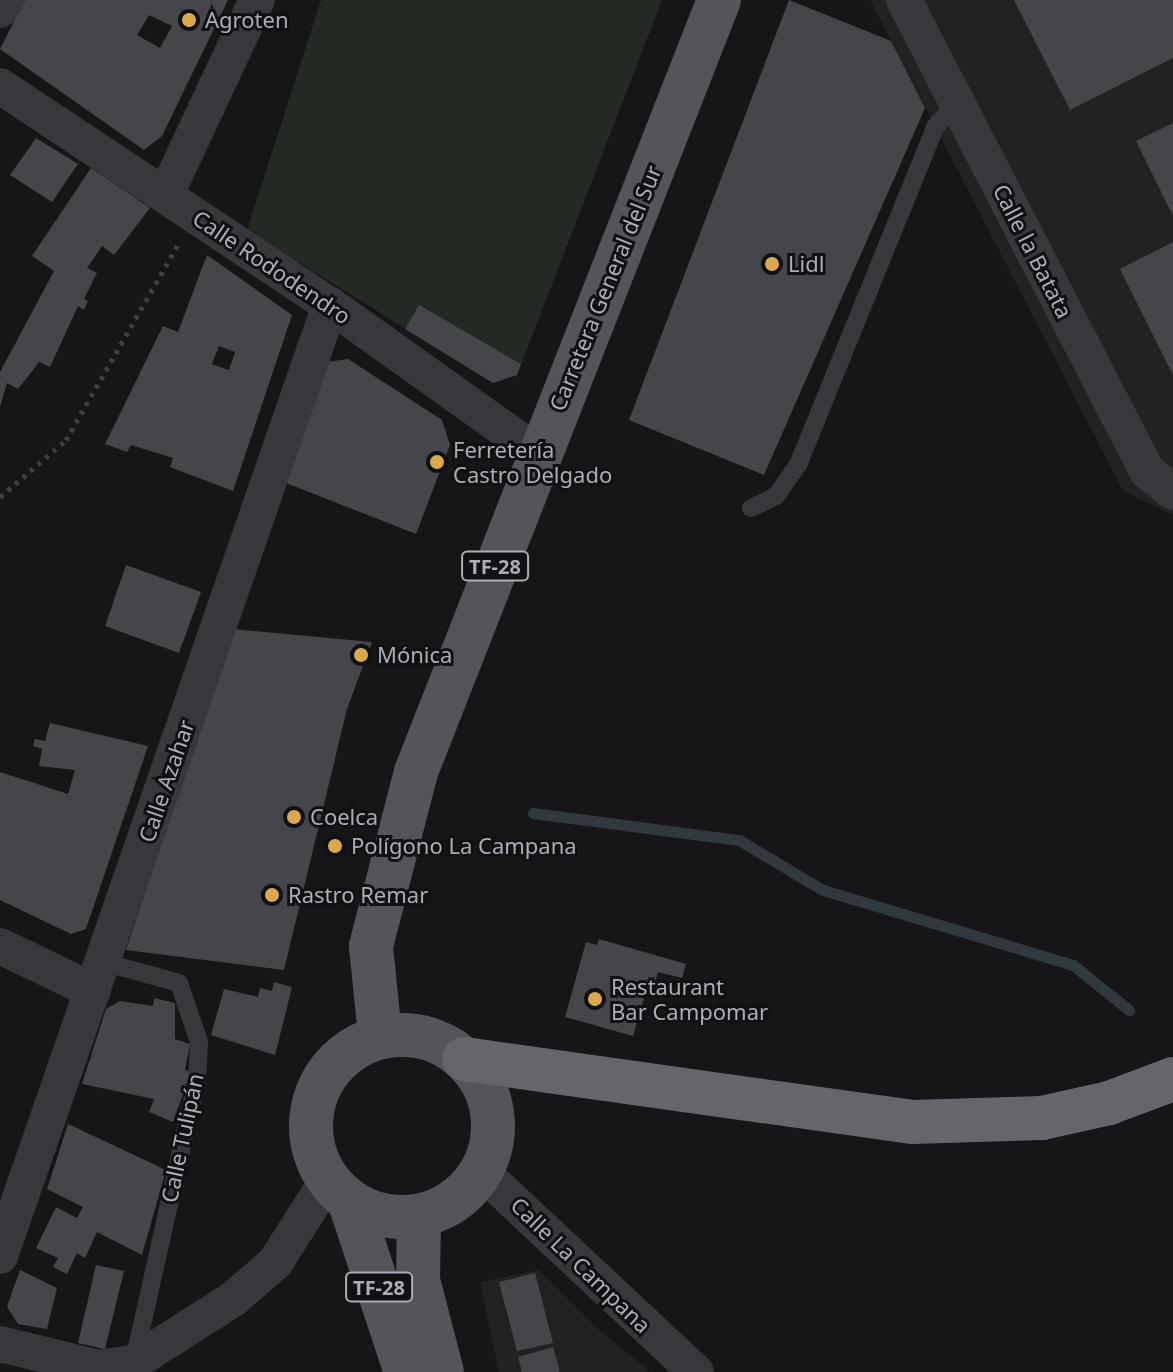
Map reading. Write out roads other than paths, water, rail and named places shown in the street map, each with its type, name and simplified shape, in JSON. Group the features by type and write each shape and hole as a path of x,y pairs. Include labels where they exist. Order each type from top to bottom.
{"highway":[{"path":"464,1059 912,1122 1042,1118 1109,1103 1173,1079"}],"main road":[{"name":"Carretera General del Sur","path":"380,1035 371,946 396,841 421,757 719,0"},
{"path":"339,1192 383,1217 419,1217 454,1202 482,1172 492,1146 493,1114 483,1083 464,1059 432,1040 380,1035"},
{"name":"TF-28","path":"380,1035 338,1061 319,1088 310,1119 313,1152 339,1192 406,1372"},
{"name":"TF-28","path":"419,1217 418,1280 442,1372"}],"street":[{"path":"0,10 6,0"},
{"path":"180,204 257,0"},
{"name":"Calle la Batata","path":"904,0 1147,471 1173,492"},
{"name":"Calle Rododendro","path":"0,86 330,305 539,454"},
{"name":"Calle Azahar","path":"0,1256 330,305"},
{"path":"0,946 98,976"},
{"name":"Calle La Campana","path":"482,1172 693,1368"},
{"path":"0,1344 98,1368 134,1367 233,1299 275,1263 339,1192"}],"lane":[{"path":"751,508 776,496 798,465 935,127 957,103"},
{"name":"Calle Tulipán","path":"98,976 179,983 199,1042 197,1079 134,1367"}],"waterway":[{"path":"533,813 739,840 823,890 1073,965 1129,1010"}],"place":[{"name":"Agroten","path":"189,20"},
{"name":"Lidl","path":"772,264"},
{"name":"Ferretería Castro Delgado","path":"437,462"},
{"name":"Mónica","path":"361,655"},
{"name":"Coelca","path":"294,817"},
{"name":"Polígono La Campana","path":"335,846"},
{"name":"Rastro Remar","path":"272,895"},
{"name":"Restaurant Bar Campomar","path":"595,999"}]}
